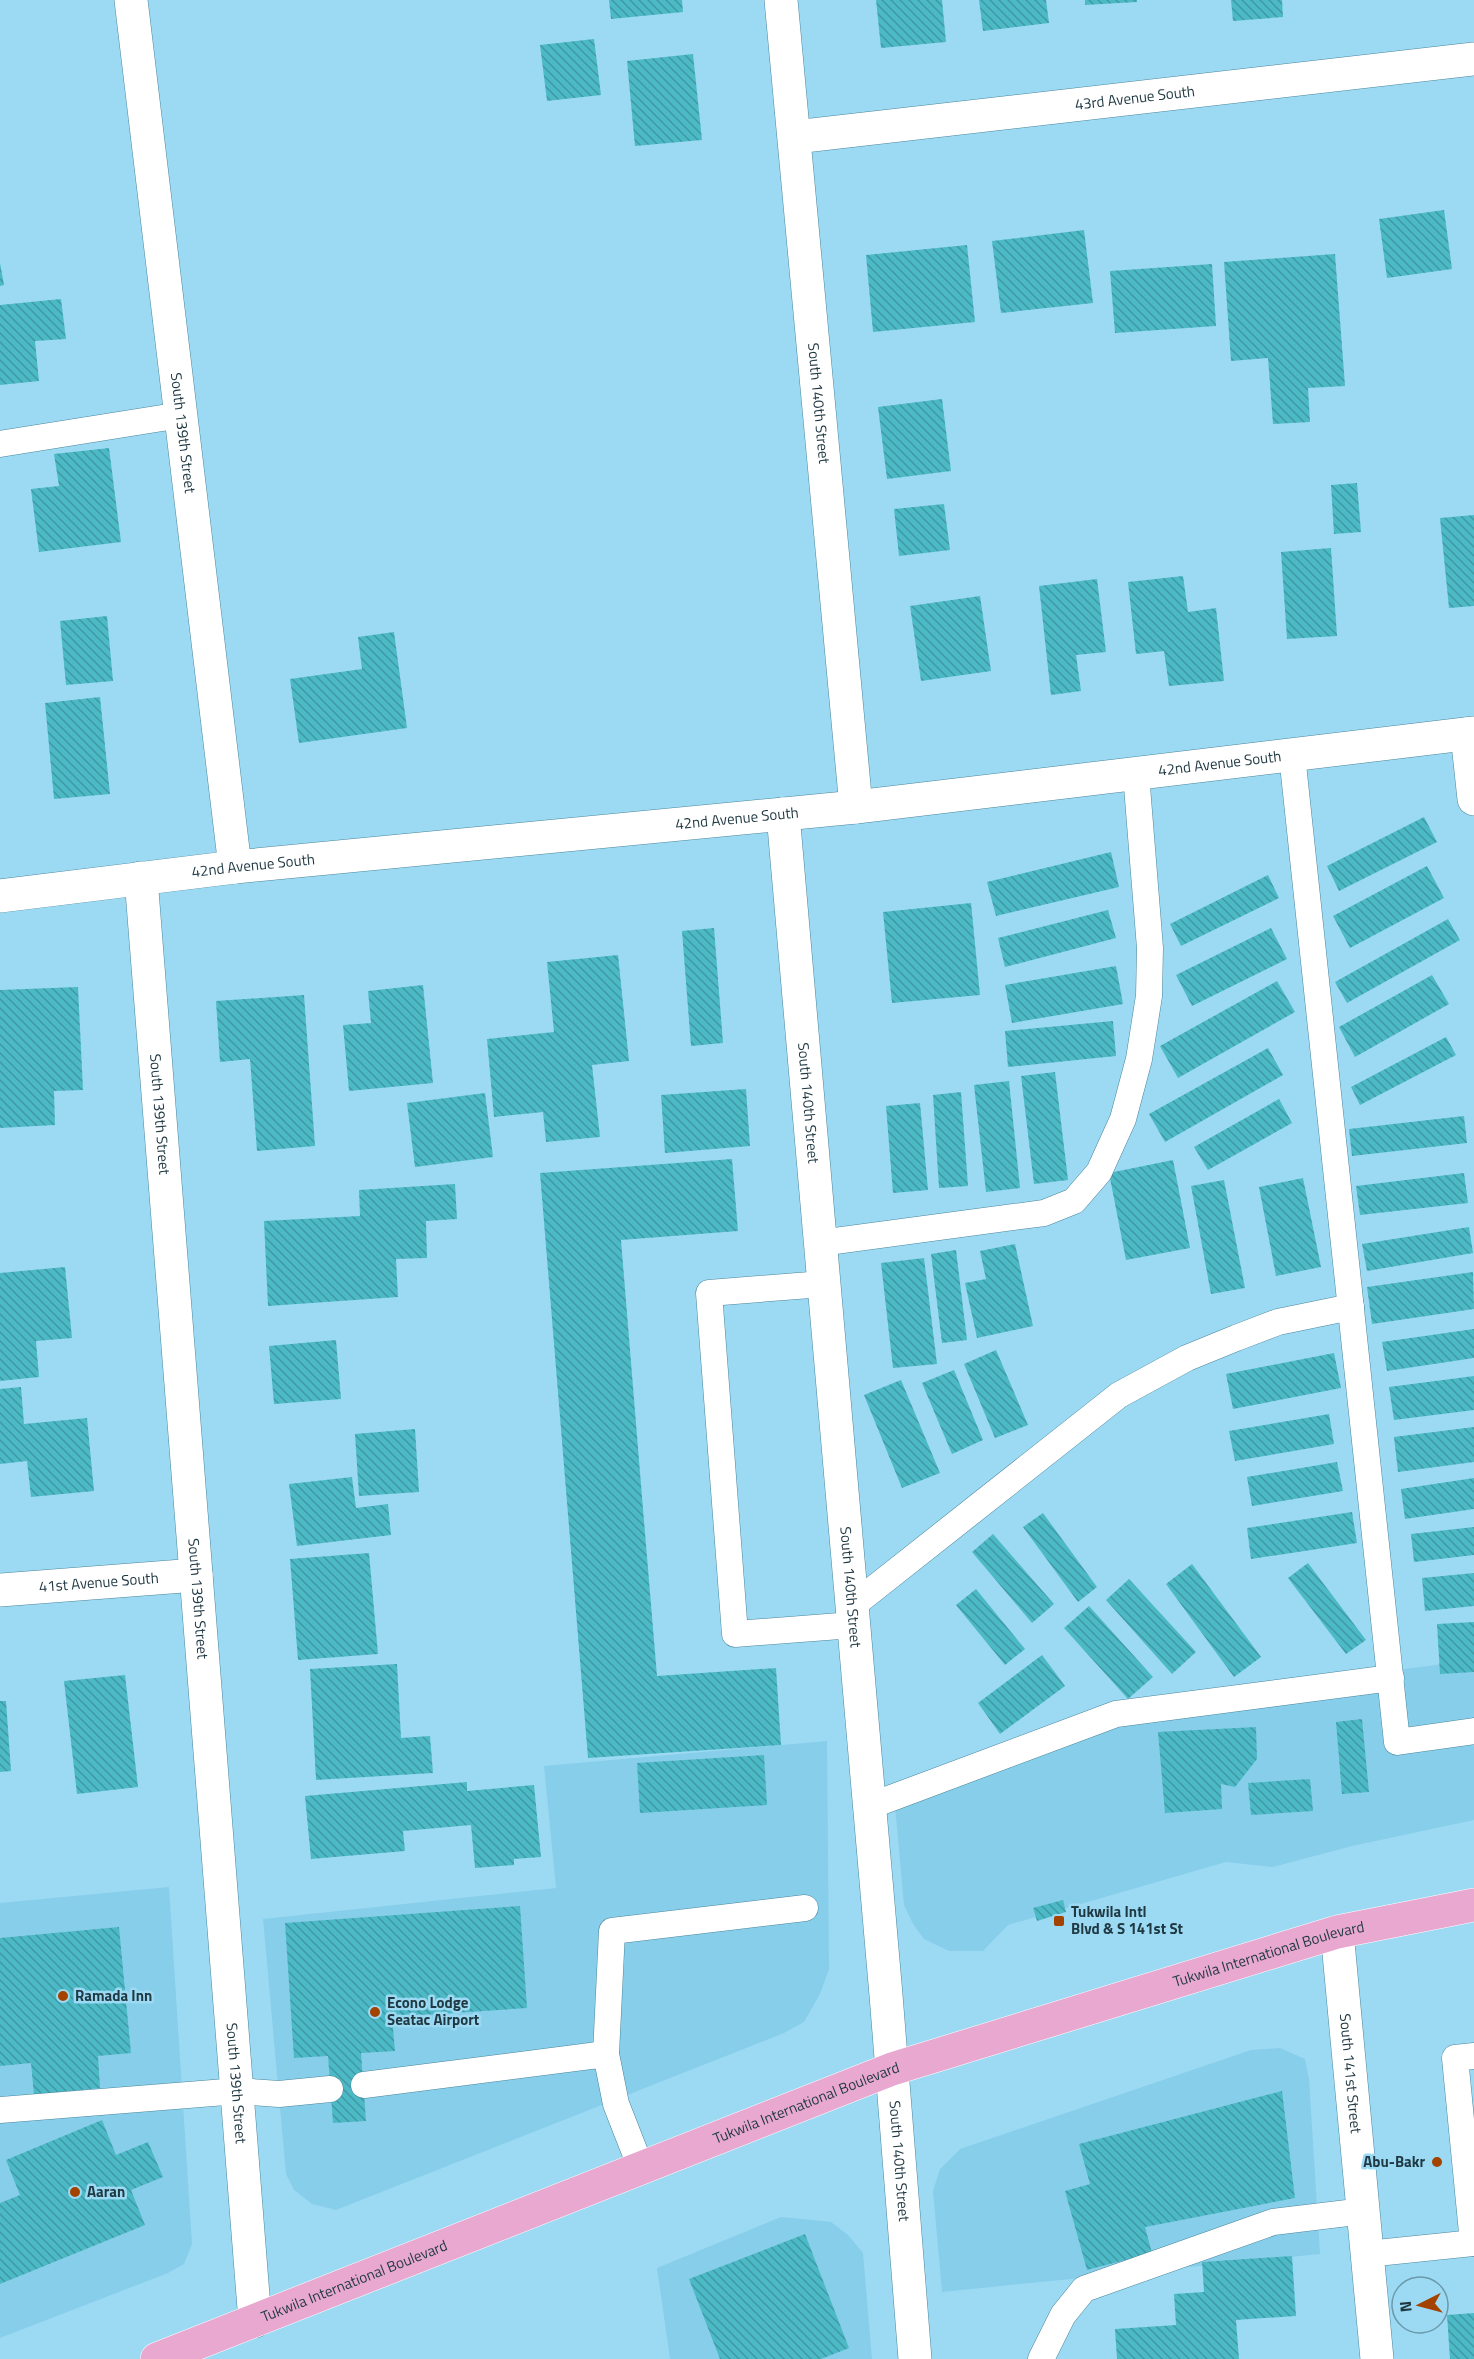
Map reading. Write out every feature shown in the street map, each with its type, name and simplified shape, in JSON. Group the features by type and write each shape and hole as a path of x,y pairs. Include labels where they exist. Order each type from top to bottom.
{"main road":[{"name":"Tukwila International Boulevard","path":"157,2359 892,2069 1337,1932 1474,1905"}],"street":[{"name":"South 139th Street","path":"132,0 235,867"},
{"name":"South 140th Street","path":"782,0 856,807"},
{"name":"43rd Avenue South","path":"795,137 1474,59"},
{"name":"42nd Avenue South","path":"0,896 235,867 856,807 1471,734"},
{"path":"1471,734 1474,799"},
{"name":"South 140th Street","path":"783,814 870,1806 915,2359"},
{"name":"South 139th Street","path":"141,878 255,2321"},
{"name":"41st Avenue South","path":"0,1590 196,1575"},
{"name":"South 141st Street","path":"1337,1932 1377,2359"}],"lane":[{"path":"0,444 181,415"},
{"path":"1292,755 1397,1742 1474,1731"},
{"path":"820,1243 1044,1213 1074,1202 1099,1172 1123,1119 1139,1059 1149,996 1150,948 1136,774"},
{"path":"824,1284 709,1293 735,1634 853,1615 1119,1395 1187,1358 1278,1322 1351,1307"},
{"path":"870,1806 1116,1714 1391,1678"},
{"path":"641,2168 616,2104 606,2054 612,1931 805,1908"},
{"path":"364,2085 606,2054"},
{"path":"1367,2254 1474,2243 1455,2058 1474,2056"},
{"path":"0,2110 238,2091 279,2094 330,2089"},
{"path":"1041,2359 1063,2315 1084,2289 1273,2222 1364,2211"}],"shaded area":[{"path":"1474,1660 1474,1820 1352,1846 1273,1867 1226,1862 1008,1925 983,1951 949,1951 924,1939 913,1924 904,1905 893,1784 1098,1709"},
{"path":"827,1741 829,1969 820,1994 804,2022 784,2033 336,2210 312,2204 294,2190 286,2174 263,1919 556,1888 544,1766"},
{"path":"169,1887 192,2244 184,2264 168,2273 0,2338 0,1903"},
{"path":"1280,2048 1305,2059 1309,2079 1320,2254 942,2292 933,2191 940,2169 960,2149 1251,2050"},
{"path":"781,2217 831,2222 848,2235 863,2253 872,2359 670,2359 657,2268"}],"building":[{"path":"609,0 682,0 683,12 611,19"},
{"path":"876,0 942,0 946,42 881,48"},
{"path":"979,0 1046,0 1049,23 983,31"},
{"path":"1085,0 1137,0 1137,2 1085,5"},
{"path":"1231,0 1282,0 1283,17 1233,21"},
{"path":"594,39 601,95 547,101 540,45"},
{"path":"693,54 702,140 635,146 627,61"},
{"path":"1444,210 1452,269 1387,278 1379,219"},
{"path":"1084,230 1093,303 1001,313 992,241"},
{"path":"967,245 975,322 873,332 866,255"},
{"path":"1335,254 1345,386 1308,388 1310,422 1273,424 1268,358 1231,361 1224,262"},
{"path":"0,263 4,285 0,286"},
{"path":"1212,264 1216,326 1115,333 1110,271"},
{"path":"61,299 66,339 35,341 39,381 0,385 0,305"},
{"path":"942,399 951,471 887,479 878,407"},
{"path":"109,448 121,542 39,552 31,489 59,486 54,454"},
{"path":"1357,483 1361,532 1334,534 1331,485"},
{"path":"944,504 950,550 899,556 894,509"},
{"path":"1474,515 1474,606 1449,608 1440,518"},
{"path":"1331,548 1337,636 1287,639 1281,552"},
{"path":"1183,576 1188,612 1216,608 1224,681 1169,686 1164,651 1136,654 1128,582"},
{"path":"1097,579 1106,652 1076,655 1081,691 1051,695 1039,586"},
{"path":"980,596 991,671 921,681 910,606"},
{"path":"107,616 113,681 66,685 60,621"},
{"path":"394,632 407,728 299,743 290,679 362,669 358,637"},
{"path":"100,697 110,794 54,799 45,703"},
{"path":"1424,817 1437,842 1339,891 1327,866"},
{"path":"1111,852 1119,887 996,916 987,882"},
{"path":"1427,866 1444,898 1350,948 1333,916"},
{"path":"1268,875 1279,898 1181,946 1170,924"},
{"path":"971,903 980,995 892,1003 883,912"},
{"path":"1108,910 1116,938 1005,967 998,938"},
{"path":"1448,919 1460,940 1347,1003 1335,982"},
{"path":"714,928 723,1043 691,1046 682,931"},
{"path":"1271,928 1287,959 1192,1006 1176,975"},
{"path":"618,955 629,1061 592,1065 600,1137 546,1142 543,1112 494,1117 487,1039 554,1032 547,962"},
{"path":"1116,966 1123,1004 1012,1023 1005,985"},
{"path":"1432,975 1449,1004 1355,1057 1339,1027"},
{"path":"1277,981 1295,1012 1178,1078 1160,1046"},
{"path":"423,985 433,1083 349,1091 343,1025 371,1023 368,991"},
{"path":"78,987 83,1090 54,1091 55,1125 0,1128 0,990"},
{"path":"304,995 315,1146 257,1151 250,1059 220,1062 216,1001"},
{"path":"1113,1021 1116,1056 1008,1067 1005,1031"},
{"path":"1446,1037 1456,1055 1360,1105 1351,1087"},
{"path":"1268,1048 1283,1075 1165,1142 1149,1114"},
{"path":"1055,1072 1068,1180 1034,1184 1021,1076"},
{"path":"1009,1081 1020,1188 986,1192 974,1085"},
{"path":"746,1089 750,1146 665,1153 661,1095"},
{"path":"961,1092 968,1186 939,1188 933,1095"},
{"path":"485,1093 493,1157 415,1167 407,1103"},
{"path":"1279,1099 1292,1123 1208,1170 1194,1147"},
{"path":"920,1103 928,1190 893,1193 886,1106"},
{"path":"1464,1116 1467,1143 1352,1156 1349,1129"},
{"path":"732,1159 738,1231 621,1240 643,1509 657,1676 776,1668 781,1745 588,1758 540,1173"},
{"path":"1173,1160 1190,1248 1126,1260 1109,1173"},
{"path":"1464,1173 1468,1203 1360,1215 1356,1186"},
{"path":"1303,1178 1321,1267 1276,1276 1259,1187"},
{"path":"1224,1180 1245,1288 1211,1294 1191,1186"},
{"path":"455,1184 457,1219 426,1221 427,1258 396,1259 398,1297 268,1306 264,1221 360,1216 359,1190"},
{"path":"1469,1227 1473,1253 1367,1271 1362,1244"},
{"path":"1015,1244 1033,1326 977,1338 965,1283 986,1279 980,1251"},
{"path":"956,1250 967,1340 942,1343 931,1254"},
{"path":"924,1258 937,1364 893,1368 881,1263"},
{"path":"65,1267 72,1338 36,1341 39,1377 0,1381 0,1273"},
{"path":"1473,1272 1474,1309 1372,1324 1367,1287"},
{"path":"1474,1329 1474,1358 1387,1371 1382,1342"},
{"path":"336,1340 341,1399 274,1404 269,1346"},
{"path":"996,1350 1028,1425 995,1438 964,1364"},
{"path":"1334,1353 1341,1388 1233,1409 1226,1374"},
{"path":"954,1370 983,1440 952,1454 922,1383"},
{"path":"1474,1376 1474,1410 1394,1420 1389,1387"},
{"path":"901,1380 940,1473 902,1488 864,1395"},
{"path":"21,1387 24,1424 87,1418 94,1491 31,1497 27,1461 0,1464 0,1389"},
{"path":"1329,1414 1334,1444 1235,1461 1229,1431"},
{"path":"1474,1427 1474,1462 1398,1472 1394,1437"},
{"path":"415,1429 419,1492 359,1496 355,1434"},
{"path":"1337,1462 1343,1491 1252,1506 1247,1477"},
{"path":"352,1477 356,1508 388,1504 391,1535 297,1546 289,1484"},
{"path":"1474,1478 1474,1509 1405,1519 1401,1489"},
{"path":"1352,1512 1357,1543 1251,1559 1247,1528"},
{"path":"1043,1513 1097,1587 1078,1602 1023,1527"},
{"path":"1474,1527 1474,1555 1414,1562 1411,1534"},
{"path":"993,1534 1054,1604 1032,1623 972,1552"},
{"path":"369,1553 378,1654 298,1660 290,1559"},
{"path":"1308,1563 1366,1640 1346,1654 1288,1578"},
{"path":"1192,1564 1261,1657 1234,1677 1166,1584"},
{"path":"1474,1573 1474,1606 1425,1611 1422,1578"},
{"path":"1129,1579 1196,1652 1172,1674 1106,1600"},
{"path":"976,1589 1025,1649 1005,1665 956,1605"},
{"path":"1089,1606 1153,1677 1128,1699 1064,1628"},
{"path":"1474,1622 1474,1672 1440,1674 1437,1624"},
{"path":"1042,1655 1065,1686 1000,1734 978,1703"},
{"path":"397,1664 401,1738 430,1736 433,1773 316,1780 310,1669"},
{"path":"125,1675 138,1787 77,1794 64,1681"},
{"path":"0,1701 6,1701 11,1771 0,1772"},
{"path":"1362,1719 1369,1792 1342,1794 1336,1722"},
{"path":"1256,1727 1257,1759 1235,1787 1221,1784 1222,1809 1165,1813 1158,1732"},
{"path":"764,1755 767,1805 640,1813 637,1763"},
{"path":"1310,1779 1313,1811 1251,1815 1248,1783"},
{"path":"467,1782 467,1791 534,1785 541,1857 514,1859 514,1865 475,1868 471,1825 403,1831 405,1851 311,1859 305,1796"},
{"path":"1063,1900 1066,1912 1037,1921 1033,1908"},
{"name":"Econo Lodge Seatac Airport","path":"520,1906 527,2008 392,2017 395,2051 361,2053 366,2121 333,2123 328,2056 294,2058 285,1923"},
{"name":"Ramada Inn","path":"119,1927 131,2053 98,2056 100,2088 34,2095 31,2063 0,2066 0,1938"},
{"path":"1282,2091 1295,2198 1145,2227 1152,2253 1087,2270 1065,2191 1090,2184 1079,2144"},
{"name":"Aaran","path":"102,2120 116,2155 148,2142 163,2177 131,2190 145,2225 0,2284 0,2203 20,2195 6,2160"},
{"path":"805,2234 849,2348 821,2359 720,2359 689,2279"},
{"path":"1292,2256 1296,2316 1236,2320 1239,2359 1117,2359 1115,2329 1176,2325 1174,2294 1204,2292 1202,2262"},
{"path":"1474,2313 1474,2359 1450,2359 1450,2315"}],"place":[{"name":"Tukwila Intl Blvd & S 141st St","path":"1059,1921"},
{"name":"Ramada Inn","path":"63,1996"},
{"name":"Econo Lodge Seatac Airport","path":"375,2012"},
{"name":"Abu-Bakr","path":"1437,2162"},
{"name":"Aaran","path":"75,2192"}]}
